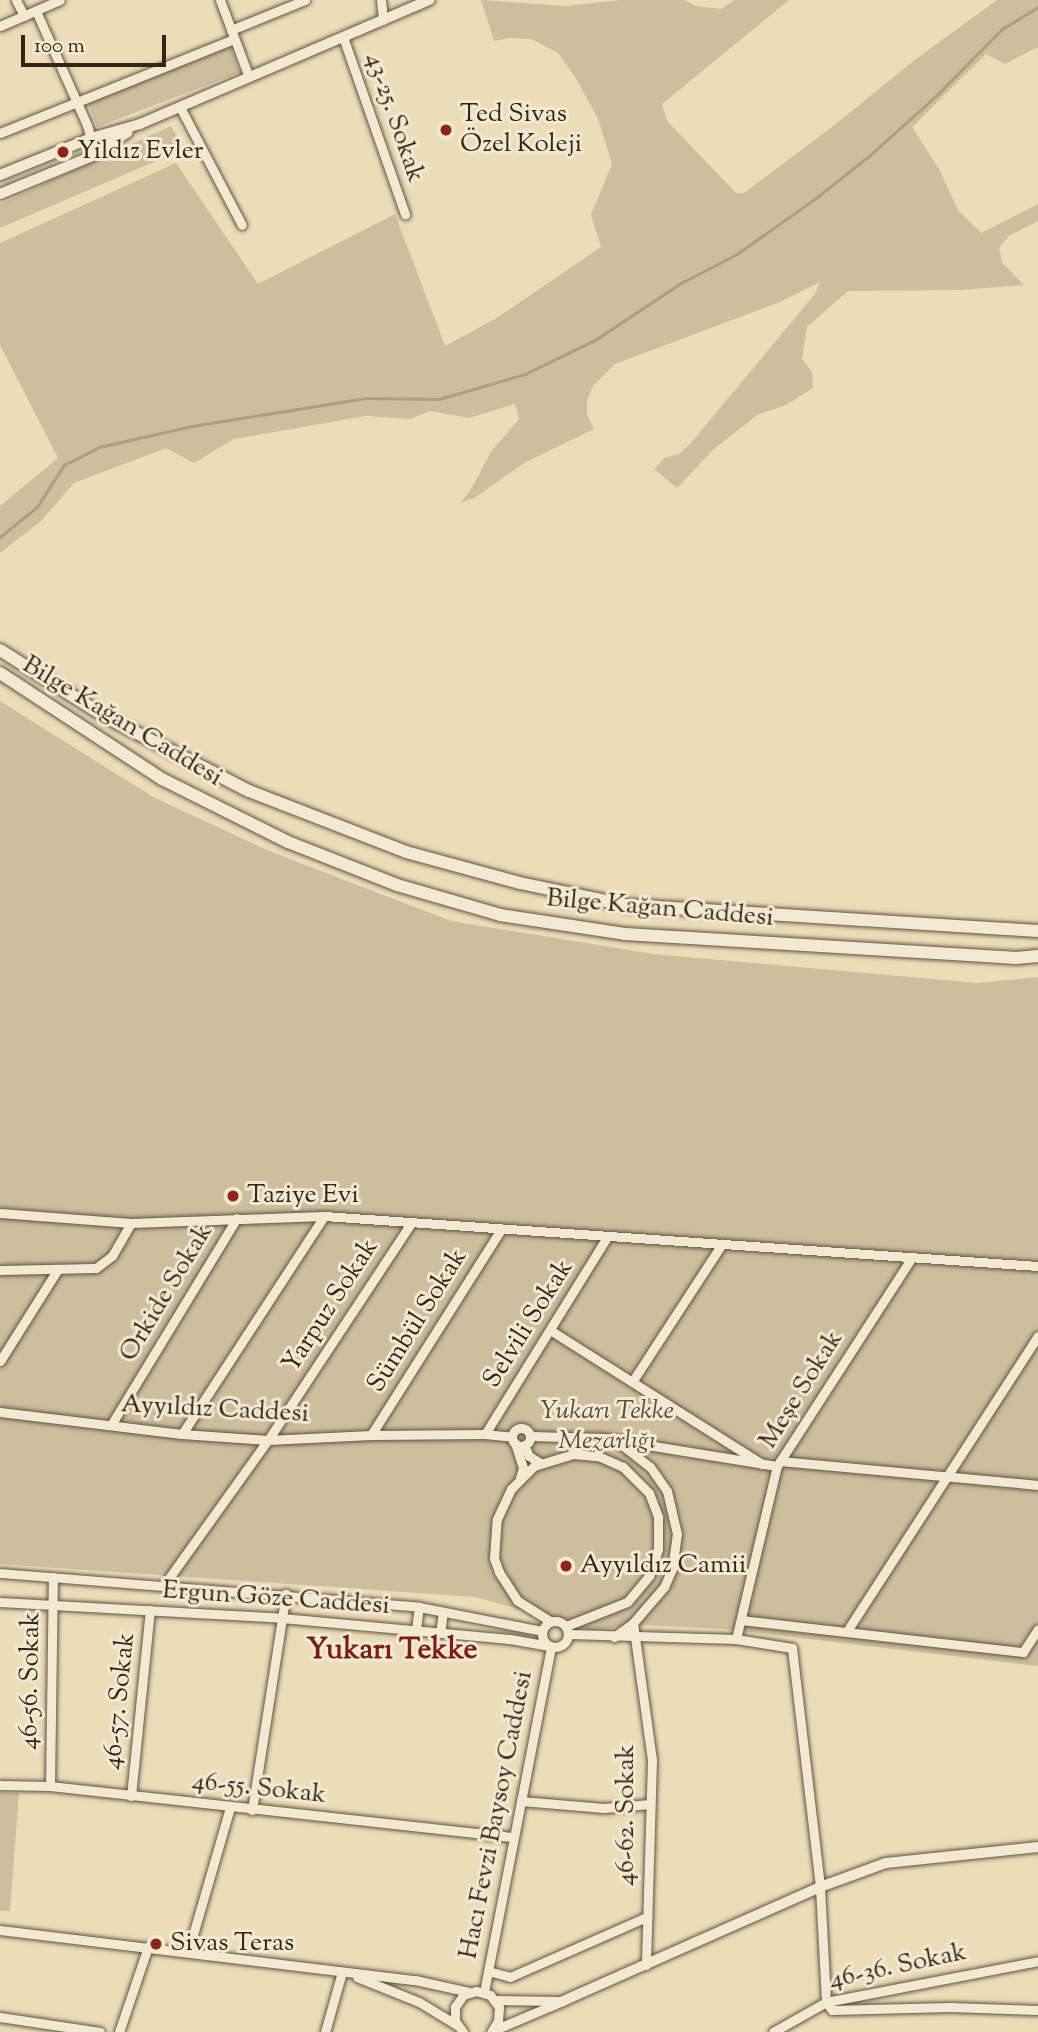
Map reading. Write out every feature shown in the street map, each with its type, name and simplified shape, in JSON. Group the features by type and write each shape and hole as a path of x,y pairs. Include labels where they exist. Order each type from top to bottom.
{"main road":[{"name":"Bilge Kağan Caddesi","path":"0,650 106,717 248,791 406,852 520,883 625,905 744,915 1038,931"},
{"name":"Bilge Kağan Caddesi","path":"0,673 162,779 288,842 397,885 500,915 625,934 1016,958 1038,956"}],"street":[{"path":"16,0 24,16"},
{"path":"0,26 61,0"},
{"path":"220,0 249,77"},
{"path":"0,132 78,103 305,0"},
{"path":"381,0 383,20"},
{"path":"0,176 91,138 139,124 430,0"},
{"path":"36,11 78,103 96,153"},
{"name":"43-25. Sokak","path":"343,37 405,214"},
{"path":"180,107 242,225"},
{"path":"0,194 96,153 139,124"},
{"path":"0,1213 131,1223 324,1216 1038,1266"},
{"path":"181,1434 324,1216"},
{"name":"Orkide Sokak","path":"110,1425 237,1218"},
{"path":"0,1269 96,1268 105,1264 122,1242 131,1223"},
{"name":"Yarpuz Sokak","path":"164,1585 268,1440 411,1223"},
{"name":"Sümbül Sokak","path":"371,1435 500,1228"},
{"name":"Selvili Sokak","path":"485,1434 608,1236"},
{"path":"632,1382 722,1244"},
{"name":"Meşe Sokak","path":"736,1639 779,1464 912,1258"},
{"path":"0,1362 58,1269"},
{"path":"550,1330 762,1464"},
{"path":"847,1632 1038,1336"},
{"name":"Ayyıldız Caddesi","path":"0,1412 181,1434 268,1440 371,1435 485,1434 517,1442 520,1429 530,1436 613,1440 762,1464 1038,1485"},
{"path":"517,1442 530,1436"},
{"path":"613,1440 650,1466 667,1491 677,1534 672,1569 664,1587 634,1623 614,1637"},
{"path":"517,1442 540,1463"},
{"path":"517,1442 523,1468 520,1478"},
{"path":"567,1630 608,1612 635,1595 656,1561 660,1532 658,1517 649,1493 641,1483 614,1462 573,1454 540,1463 520,1478 501,1504 495,1529 494,1558 503,1580 517,1600 550,1621 558,1621 567,1630 614,1637 736,1639 792,1648 820,1887 826,2002 832,2010 950,2007 1038,2010"},
{"name":"Ergun Göze Caddesi","path":"0,1573 286,1594 419,1607 542,1631"},
{"name":"46-56. Sokak","path":"50,1786 54,1577"},
{"path":"252,1810 286,1594"},
{"name":"Ergun Göze Caddesi","path":"0,1602 282,1618 550,1646"},
{"path":"416,1630 419,1607"},
{"name":"46-57. Sokak","path":"131,1796 150,1610"},
{"path":"440,1633 443,1612"},
{"path":"741,1620 1023,1652 1038,1629"},
{"path":"550,1621 542,1631 543,1640 550,1646 563,1645 567,1630"},
{"name":"46-62. Sokak","path":"634,1623 652,1760 646,1965"},
{"name":"Hacı Fevzi Baysoy Caddesi","path":"484,1992 550,1646"},
{"name":"46-55. Sokak","path":"0,1784 50,1786 514,1838"},
{"path":"521,1801 604,1808 650,1804"},
{"path":"188,1952 230,1808"},
{"path":"491,2031 820,1887 886,1863 1038,1847"},
{"path":"488,1971 510,1976 647,1917"},
{"path":"0,1930 415,1980 469,1992 484,1992 495,2000 563,2001"},
{"path":"119,2032 148,1947"},
{"name":"46-36. Sokak","path":"774,2032 826,2002 1038,1961"},
{"path":"342,1972 395,1991 459,2029"},
{"path":"325,2032 342,1972"},
{"path":"459,2029 456,2005 469,1992"},
{"path":"491,2031 499,2017 495,2000"},
{"path":"0,2017 43,2028 100,2032"}],"green space":[{"path":"481,0 566,6 620,0 684,0 696,6 721,9 735,0 789,0 662,104 667,121 736,193 744,193 916,59 997,0 1038,0 1038,47 1005,64 986,54 912,127 939,169 958,210 981,233 1038,204 1038,221 1009,236 999,248 1002,262 1024,285 961,290 848,291 807,327 802,359 812,372 813,388 786,405 757,415 713,450 677,488 654,469 664,458 679,454 690,444 815,294 820,282 780,302 615,364 593,386 587,400 587,415 594,429 526,462 474,498 460,503 470,491 491,452 519,419 515,404 469,418 430,411 410,419 366,416 234,439 194,463 166,448 74,483 41,521 0,553 0,506 58,458 0,345 0,243 176,163 258,284 395,214 445,346 495,319 601,247 591,215 612,164 598,119 577,80 558,53 531,39 509,38 494,41"},
{"path":"230,46 240,72 97,127 87,101"},
{"path":"171,126 184,149 0,228 0,204"},
{"name":"Yukarı Tekke Mezarlığı","path":"0,701 153,797 269,851 451,921 653,954 978,983 1038,977 1038,1666 723,1629 640,1625 591,1630 476,1597 0,1564"},
{"path":"0,1792 19,1793 10,1911 0,1911"}],"waterway":[{"path":"0,537 37,507 64,465 99,447 192,426 366,398 439,399 525,374 595,340 681,283 737,254 816,198 869,156 938,94 1002,29 1038,7"}],"place":[{"name":"Ted Sivas Özel Koleji","path":"446,130"},
{"name":"Yıldız Evler","path":"63,152"},
{"name":"Taziye Evi","path":"233,1196"},
{"name":"Ayyıldız Camii","path":"566,1566"},
{"name":"Sivas Teras","path":"156,1944"}],"district":[{"name":"Yukarı Tekke","path":"392,1651"}]}
